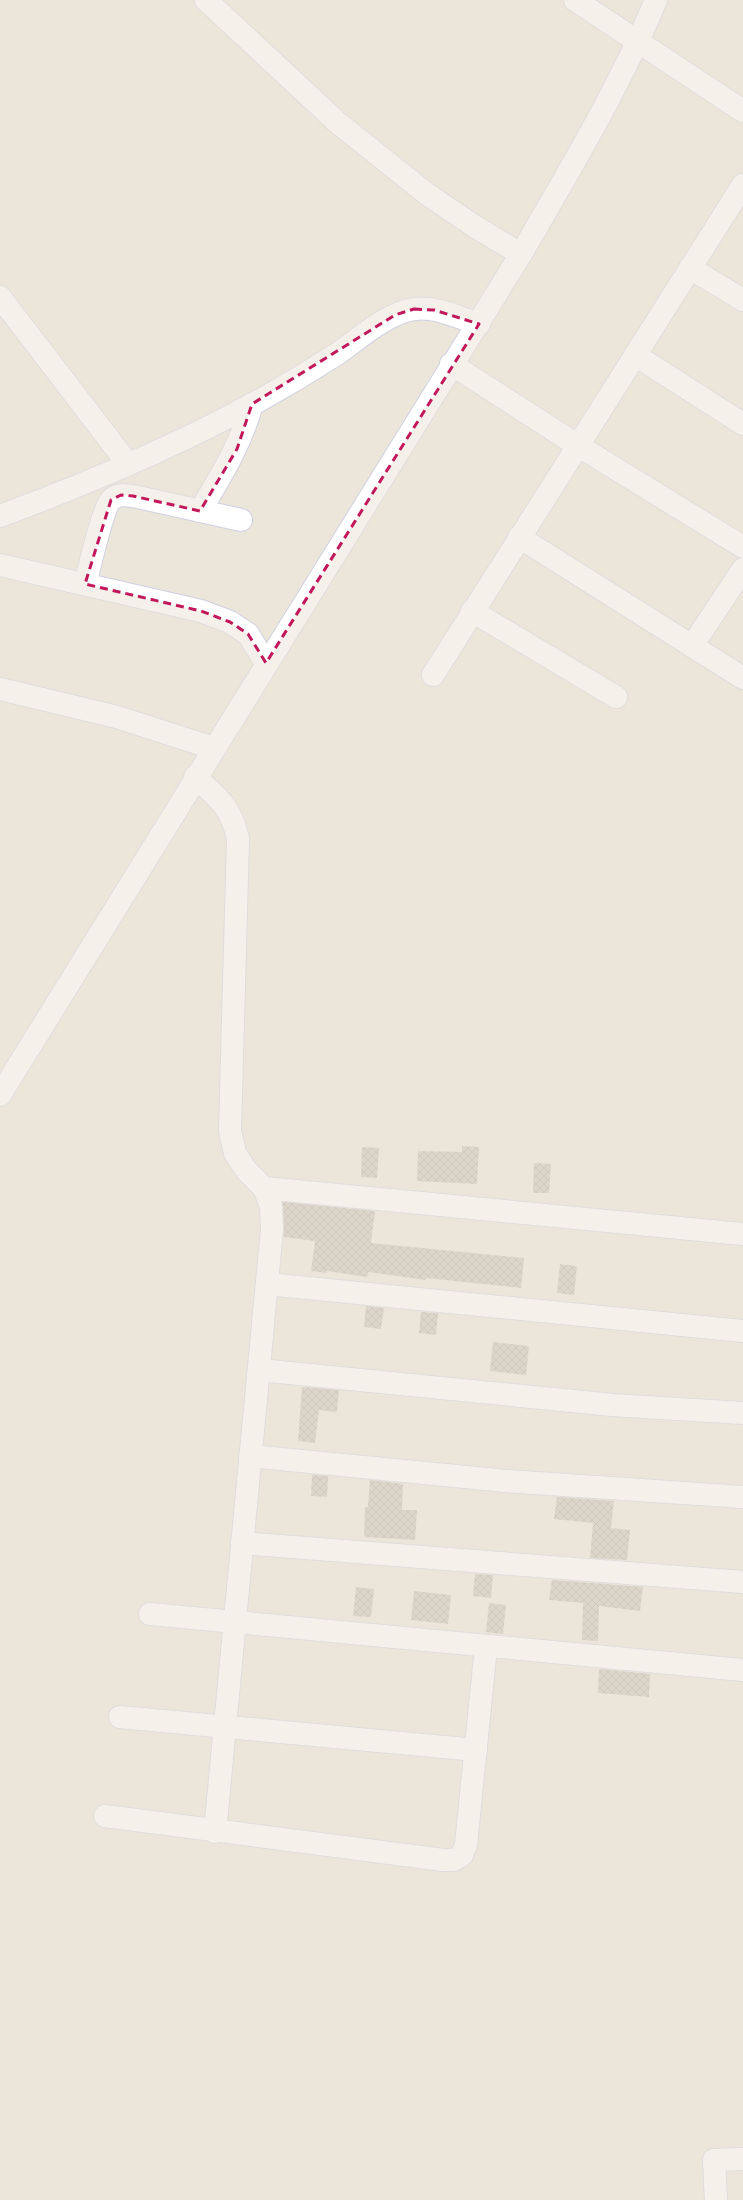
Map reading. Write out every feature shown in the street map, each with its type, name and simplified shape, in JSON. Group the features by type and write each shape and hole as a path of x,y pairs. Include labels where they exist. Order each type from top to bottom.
{"street":[{"path":"206,0 337,122 427,194 474,226 521,254"},
{"path":"575,0 743,111"},
{"path":"0,1095 195,777 451,364 479,324 521,254 589,136 638,41 656,0"},
{"path":"433,675 577,445 743,185"},
{"path":"690,268 743,300"},
{"path":"0,297 128,464"},
{"path":"0,516 69,490 128,464 252,404 322,364 395,315 414,309 434,310 479,324"},
{"path":"635,355 743,424"},
{"path":"451,364 577,445 743,547"},
{"path":"200,511 237,449 246,427 252,404"},
{"path":"85,584 105,513 111,500 121,495 133,496 241,520"},
{"path":"519,537 743,678"},
{"path":"0,565 201,611 230,622 248,634 266,663"},
{"path":"692,646 743,569"},
{"path":"472,611 616,697"},
{"path":"0,689 117,717 213,748"},
{"path":"195,777 224,804 234,819 238,839 230,1131 235,1153 246,1170 264,1188 271,1206 272,1229 214,1832"},
{"path":"264,1188 743,1234"},
{"path":"267,1284 743,1331"},
{"path":"259,1370 613,1405 743,1413"},
{"path":"250,1456 506,1481 743,1497"},
{"path":"242,1543 743,1582"},
{"path":"150,1614 486,1647 743,1670"},
{"path":"105,1816 214,1832 454,1860 462,1855 466,1844 486,1647"},
{"path":"120,1717 476,1750"},
{"path":"716,2200 714,2160 743,2159"}],"highlighted area":[{"path":"414,309 434,310 479,324 266,663 248,634 230,622 201,611 85,584 111,500 121,495 133,496 200,511 237,449 252,404 395,315"}],"building":[{"path":"462,1146 479,1147 477,1184 417,1181 418,1151 462,1152"},
{"path":"362,1147 379,1148 377,1178 361,1177"},
{"path":"534,1163 551,1164 549,1193 533,1193"},
{"path":"283,1202 375,1211 371,1243 524,1258 521,1288 426,1278 426,1280 368,1272 367,1277 327,1271 327,1273 311,1271 315,1241 284,1237"},
{"path":"560,1264 577,1266 574,1295 557,1293"},
{"path":"366,1306 384,1308 381,1329 364,1327"},
{"path":"421,1312 438,1313 436,1335 419,1333"},
{"path":"493,1342 529,1346 526,1375 490,1371"},
{"path":"302,1387 339,1390 337,1412 319,1410 315,1443 298,1441"},
{"path":"312,1475 328,1476 327,1497 311,1496"},
{"path":"370,1480 403,1484 402,1510 417,1510 415,1540 364,1537 365,1507 368,1507"},
{"path":"557,1497 614,1501 611,1528 630,1530 627,1560 590,1558 593,1523 554,1519"},
{"path":"475,1574 493,1575 491,1598 473,1596"},
{"path":"552,1580 643,1587 640,1611 599,1606 598,1641 582,1640 583,1603 549,1600"},
{"path":"356,1587 374,1589 371,1617 353,1616"},
{"path":"414,1591 451,1595 448,1624 411,1620"},
{"path":"489,1603 506,1605 503,1634 486,1632"},
{"path":"599,1669 650,1674 649,1697 598,1693"}]}
